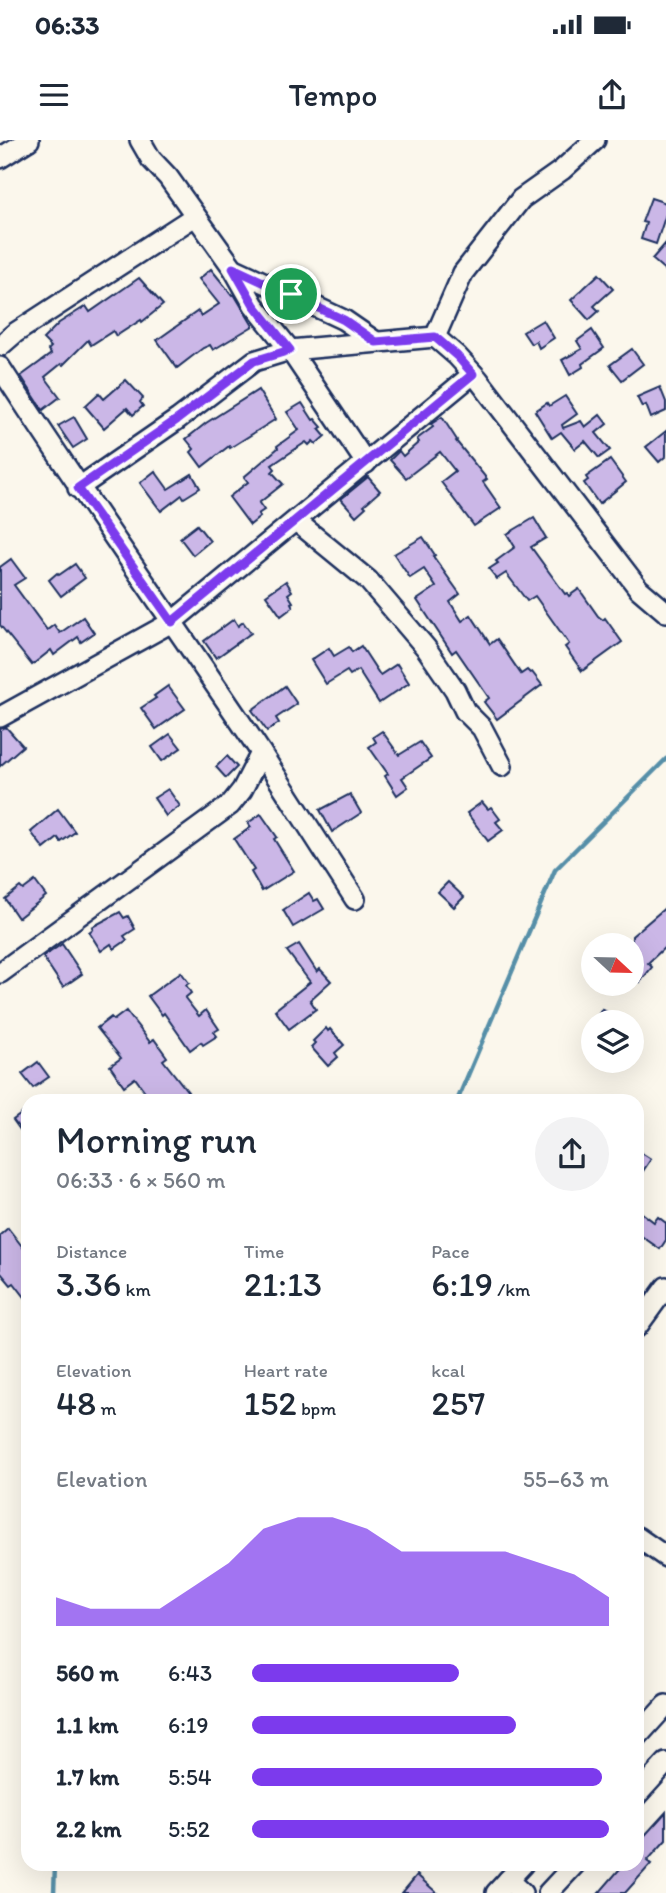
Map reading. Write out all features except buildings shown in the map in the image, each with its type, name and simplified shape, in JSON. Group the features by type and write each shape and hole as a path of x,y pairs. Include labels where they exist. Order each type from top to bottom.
{"street":[{"path":"0,158 29,140"},
{"path":"140,140 151,159 168,177 233,268 254,305 290,350 366,463"},
{"path":"435,337 463,273 480,255 521,199 562,170 595,140"},
{"path":"2,340 195,216"},
{"path":"233,268 344,320 376,342"},
{"path":"78,488 178,419 254,361 290,350 435,337 473,374 639,589 666,612"},
{"path":"0,368 78,488 261,753 355,899"},
{"path":"0,717 172,622 473,374"},
{"path":"296,521 368,580 426,648 466,711 482,727 502,766"},
{"path":"2,967 230,805 242,790 261,753"},
{"path":"644,1317 666,1287"},
{"path":"644,1542 666,1557"},
{"path":"644,1729 666,1705"},
{"path":"644,1787 666,1763"},
{"path":"509,1889 519,1871"},
{"path":"548,1893 568,1871"}],"waterway":[{"path":"460,1094 555,870 666,759"},
{"path":"54,1893 55,1871"}],"route":[{"path":"233,268 291,294 344,320 376,342 435,337 473,374 172,622 78,488 178,419 254,361 290,350 254,305 233,268"}]}
